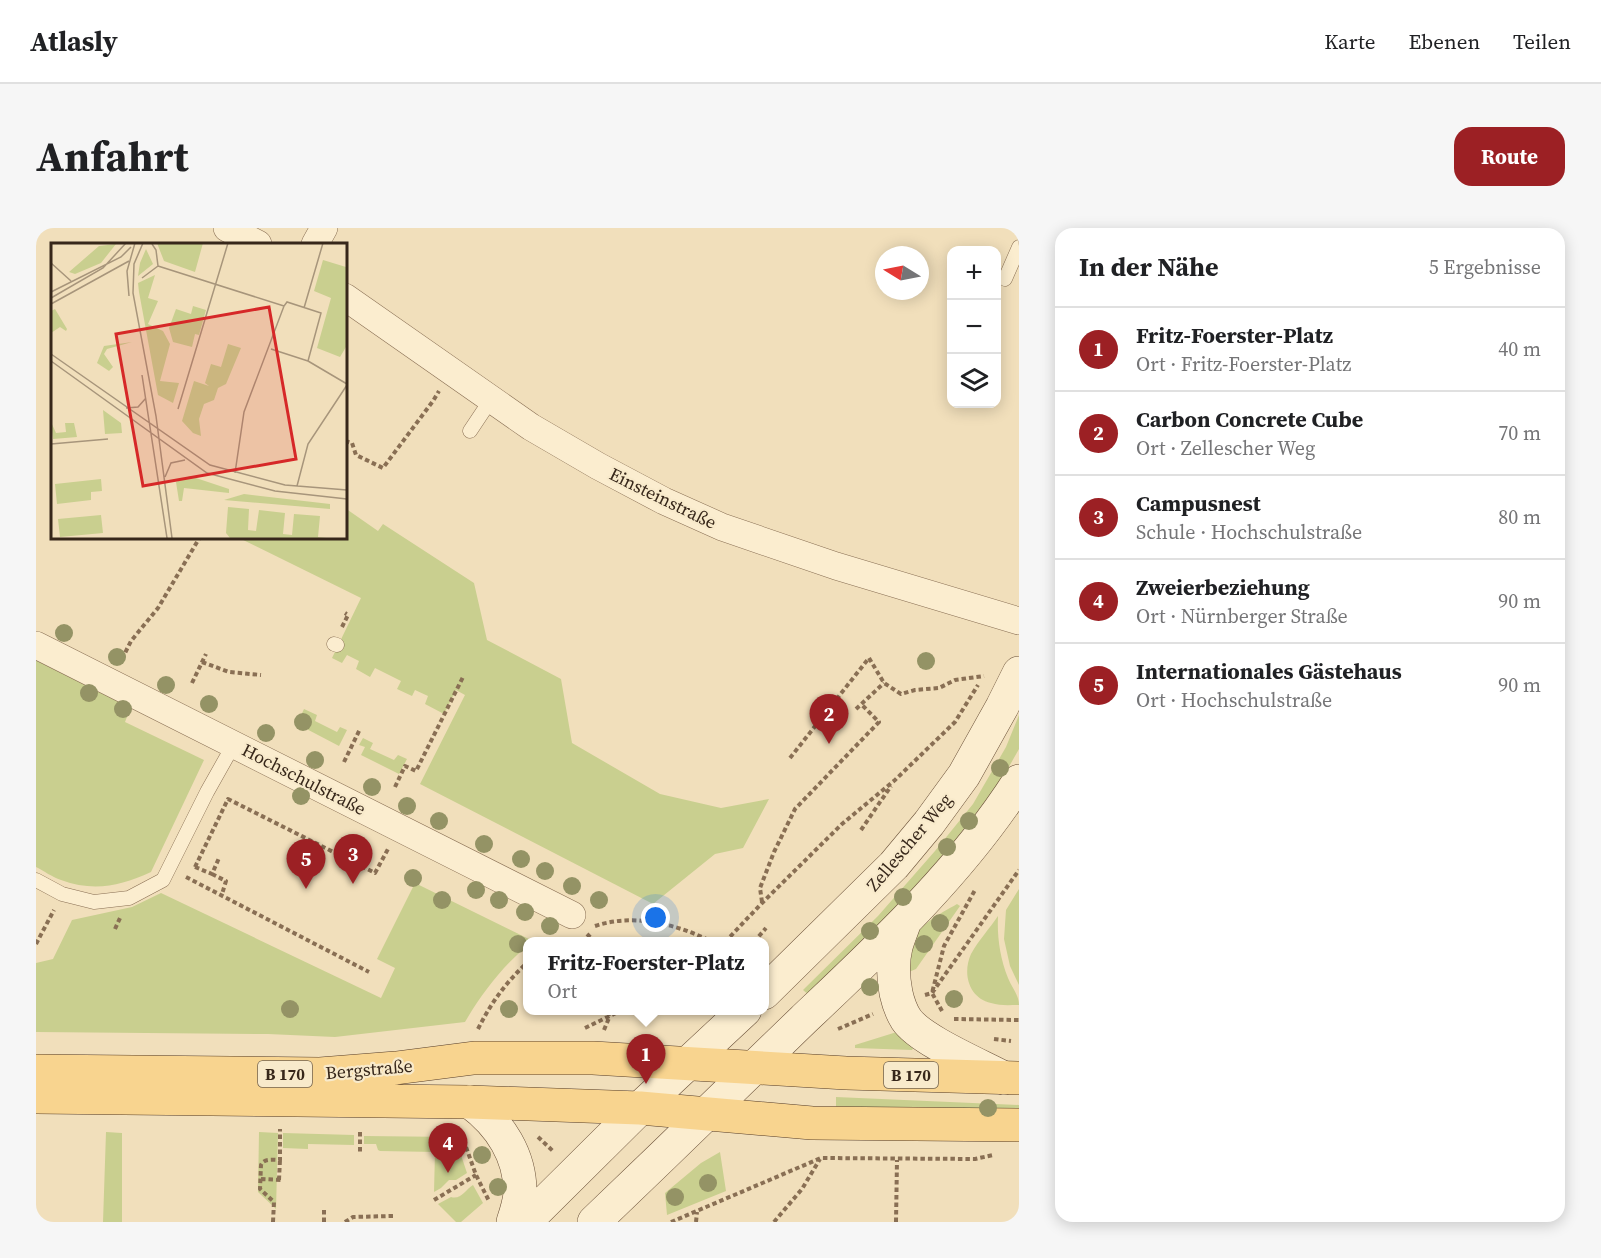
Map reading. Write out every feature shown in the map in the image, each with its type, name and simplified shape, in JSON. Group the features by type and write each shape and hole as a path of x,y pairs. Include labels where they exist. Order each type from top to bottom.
{"main road":[{"name":"Zellescher Weg","path":"769,988 894,865 929,823 964,775 1002,707 1005,671"},
{"path":"601,1215 906,919 980,837 1019,782"},
{"path":"906,919 896,946 893,972 898,1002 906,1020 934,1042 1012,1078"},
{"path":"525,1222 640,1108 741,1015"},
{"name":"B 170","path":"598,1045 688,1063 818,1071 1012,1078"},
{"name":"Bergstraße","path":"36,1071 320,1074 396,1068 598,1045"},
{"name":"B 170","path":"36,1097 466,1117 640,1108 812,1123 1019,1125"},
{"path":"466,1117 484,1113 509,1144 517,1166 520,1195 503,1215"}],"street":[{"path":"226,228 256,243"},
{"path":"316,243 324,228"},
{"name":"Einsteinstraße","path":"346,298 531,427 664,501 722,527 836,566 1019,621"},
{"name":"Hochschulstraße","path":"36,645 399,828 578,922"}],"lane":[{"path":"1005,279 1019,248"},
{"path":"470,431 492,398"},
{"path":"36,880 62,894 94,902 129,898 163,879 234,744"}],"path":[{"path":"346,441 352,442 356,455 383,468 434,401 450,369"},
{"path":"131,640 158,608 199,538"},
{"path":"345,613 348,615 345,622"},
{"path":"192,683 206,654"},
{"path":"790,758 869,658 884,683 900,694 939,688 955,680 1005,671"},
{"path":"202,662 229,672 261,675"},
{"path":"730,937 842,824 895,780 955,722 984,676"},
{"path":"395,787 405,766 416,771 463,677"},
{"path":"856,709 884,683"},
{"path":"762,903 760,888 795,809 879,722 861,704"},
{"path":"344,762 360,729"},
{"path":"861,830 895,780"},
{"path":"195,867 228,799 375,873 399,828"},
{"path":"212,874 219,858"},
{"path":"189,864 226,881 222,894"},
{"path":"170,868 369,972"},
{"path":"932,993 1019,870"},
{"path":"976,888 944,946 932,993 947,1019 1019,1020"},
{"path":"36,944 62,894"},
{"path":"578,922 601,924 639,920 659,922 700,937"},
{"path":"758,937 766,928"},
{"path":"478,1029 488,1008 501,990 523,967"},
{"path":"598,1045 609,1015"},
{"path":"609,1018 615,1015"},
{"path":"466,1117 476,1175 503,1215"},
{"path":"261,1179 280,1180 280,1129"},
{"path":"354,1146 360,1150 360,1131"},
{"path":"672,1222 821,1158 975,1159 997,1155"},
{"path":"807,1163 808,1156"},
{"path":"774,1222 802,1189 821,1158"},
{"path":"273,1222 274,1202 260,1189 261,1165 262,1161 280,1160"},
{"path":"896,1222 897,1160"},
{"path":"434,1200 476,1175"},
{"path":"324,1210 324,1222"},
{"path":"696,1222 697,1212"},
{"path":"345,1222 353,1217 393,1216"}],"green space":[{"path":"346,509 378,531 383,524 474,583 487,640 561,679 572,743 660,794 721,808 769,799 743,848 715,854 653,904 420,784 465,695 456,690 444,714 425,704 428,696 415,690 412,696 397,689 401,681 375,668 370,677 356,669 359,661 347,655 342,663 332,658 361,598 239,538 346,538"},
{"path":"36,652 133,701 125,722 204,760 151,872 118,884 85,886 61,880 36,867"},
{"path":"304,709 317,715 315,721 337,732 340,727 347,730 339,746 297,724"},
{"path":"1019,715 1019,749 1002,779 944,855 879,928 810,996 803,990 878,916 973,804 1006,747"},
{"path":"363,738 373,743 370,749 394,760 398,755 407,759 399,774 361,755 365,747 359,745"},
{"path":"415,883 525,937 523,937 523,950 493,981 465,1022 335,1037 268,1034 36,1032 36,963 53,959 72,920 132,907 161,893 381,998 395,968 377,959"},
{"path":"1019,889 1019,985 1010,966 1004,939 1006,910"},
{"path":"957,904 960,906 916,969 904,974 910,946 917,932 936,916"},
{"path":"998,916 1001,955 1019,1005 998,1005 983,1000 977,996 969,984 967,969 971,954"},
{"path":"900,1031 914,1047 912,1050 855,1048 855,1045"},
{"path":"836,1097 1019,1105 1019,1113 836,1108"},
{"path":"106,1132 122,1133 122,1222 103,1222"},
{"path":"259,1132 278,1133 276,1209 258,1192"},
{"path":"283,1133 354,1135 354,1145 308,1144 308,1149 283,1148"},
{"path":"364,1136 455,1137 467,1173 456,1180 449,1180 434,1192 435,1152 380,1151 376,1144 364,1144"},
{"path":"720,1152 726,1191 667,1215 665,1193 701,1163"},
{"path":"473,1185 483,1203 461,1222 456,1222 438,1204 451,1197 460,1196"}],"place":[{"name":"Carbon Concrete Cube","path":"829,744"},
{"name":"Campusnest","path":"353,884"},
{"name":"Internationales Gästehaus","path":"306,889"},
{"name":"Fritz-Foerster-Platz","path":"646,1084"},
{"name":"Zweierbeziehung","path":"448,1173"}]}
